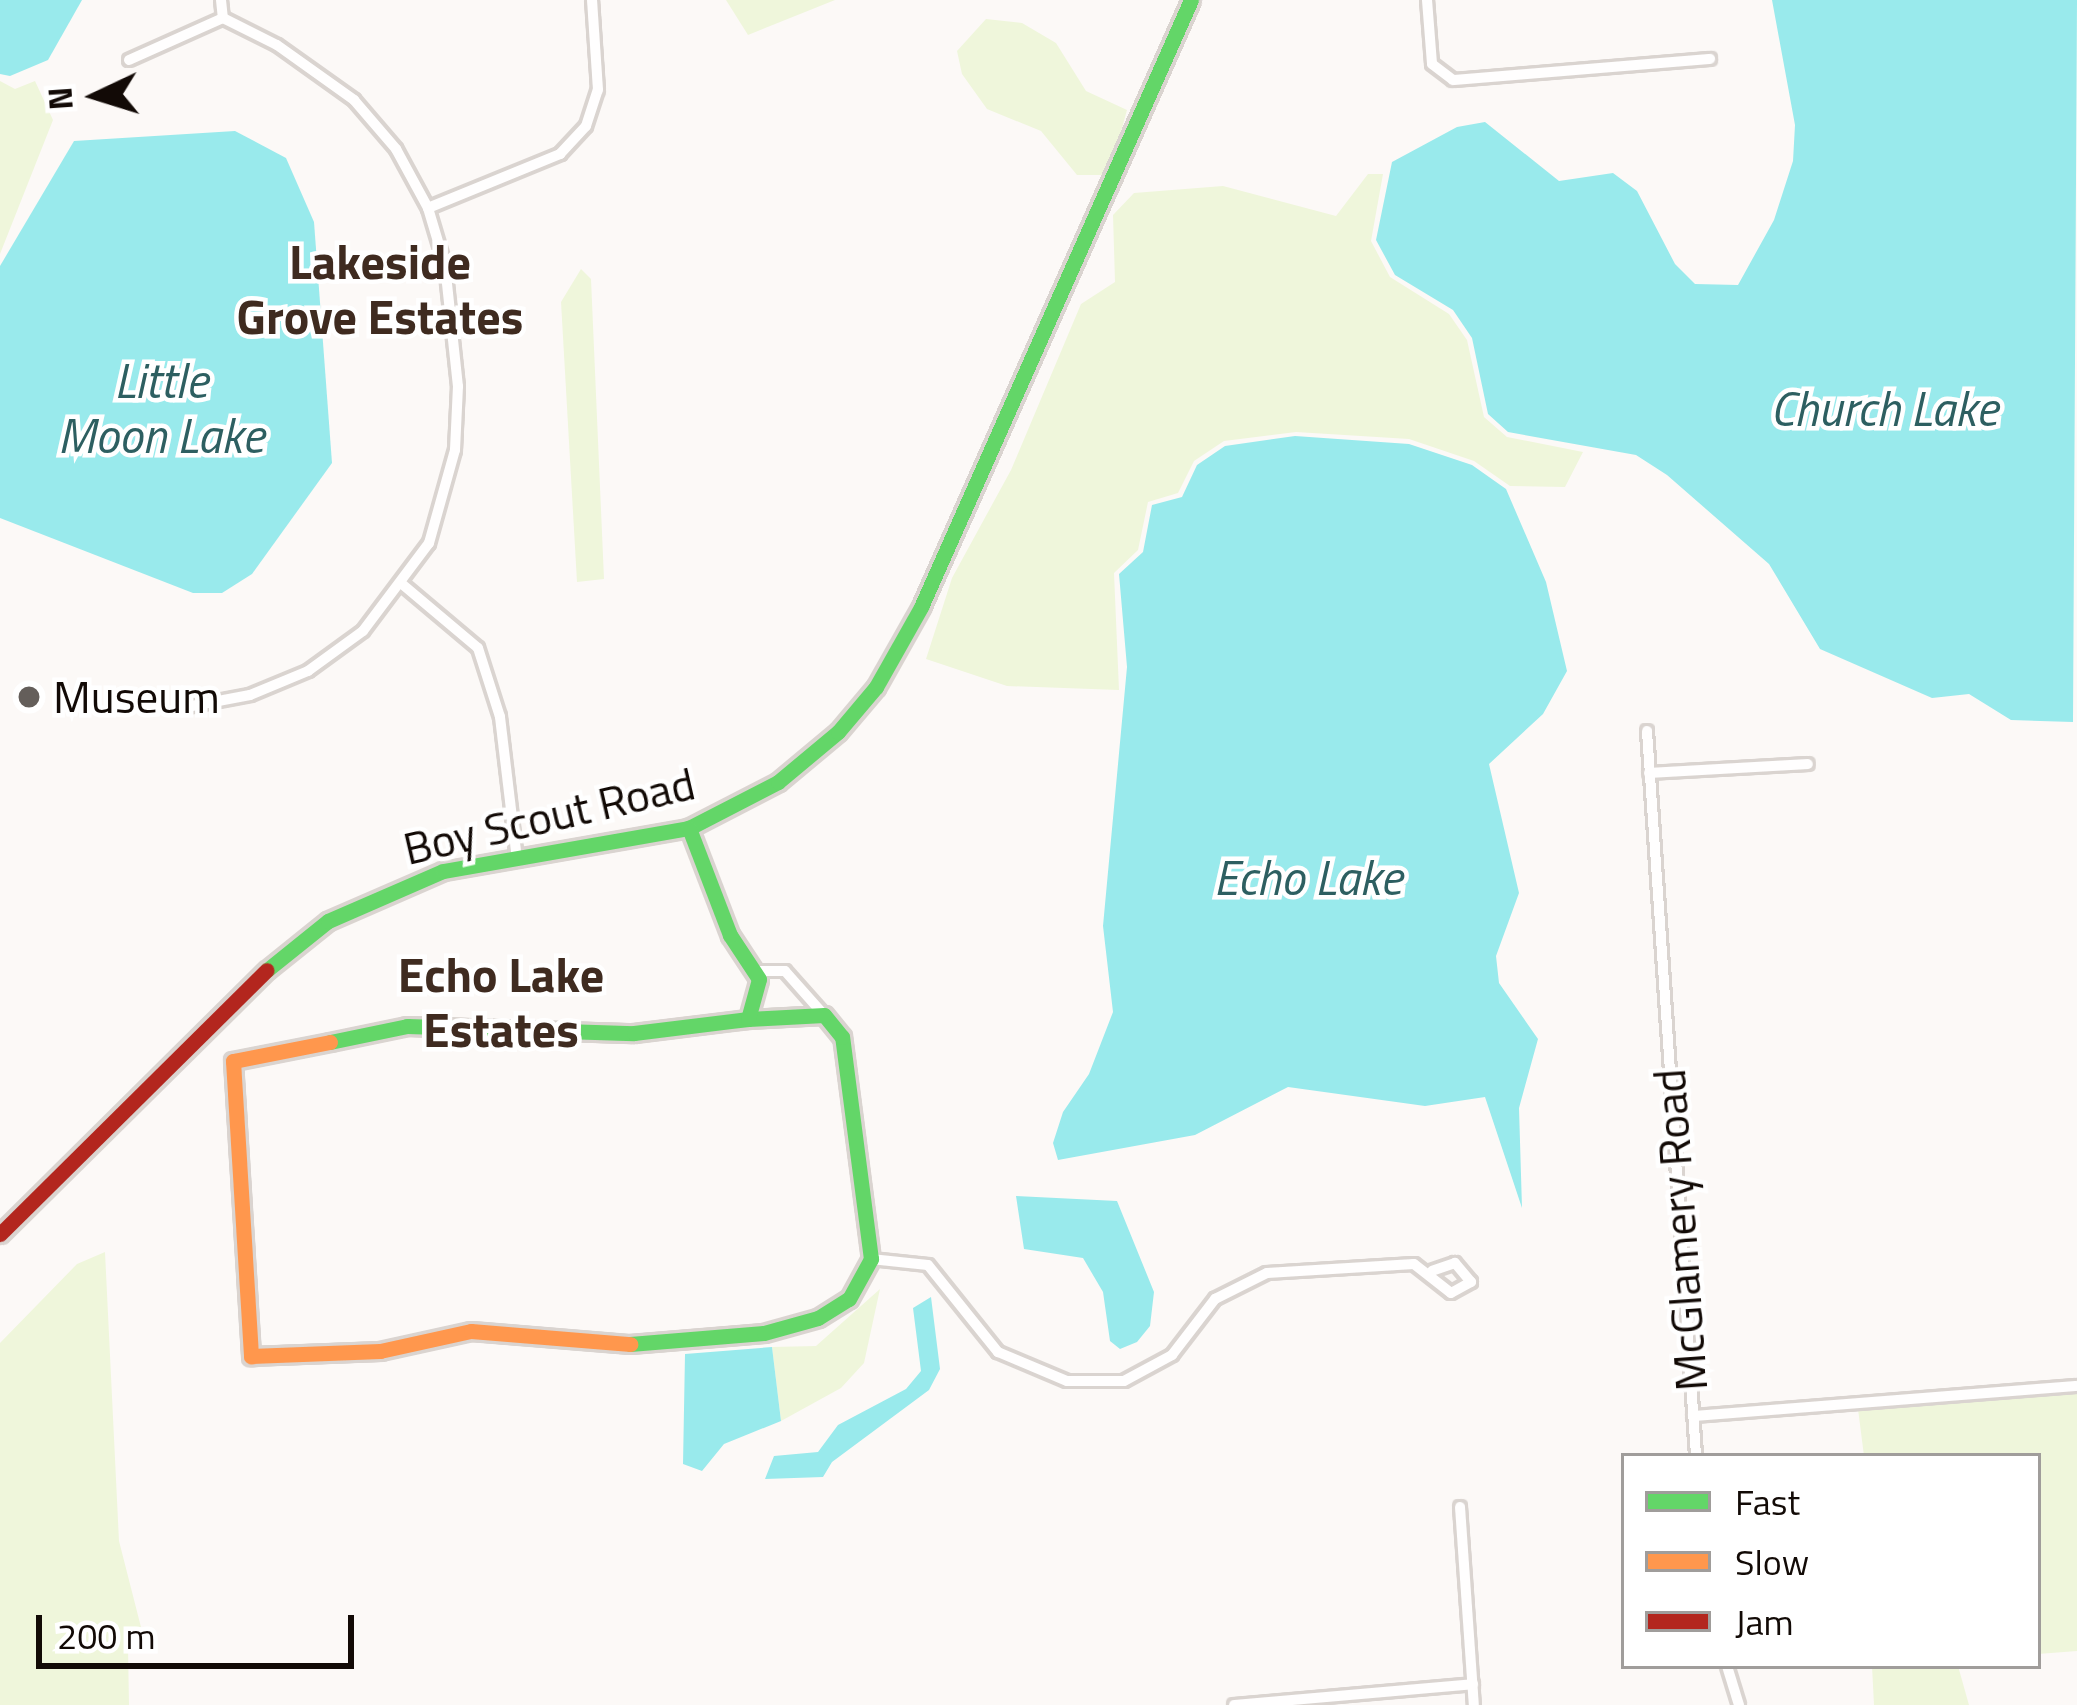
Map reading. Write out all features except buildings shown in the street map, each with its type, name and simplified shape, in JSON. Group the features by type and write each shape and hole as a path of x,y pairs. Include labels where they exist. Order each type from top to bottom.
{"street":[{"path":"221,0 223,19"},
{"path":"428,208 560,154 586,127 598,90 592,0"},
{"name":"Boy Scout Road","path":"0,1234 311,932 409,881 689,828 809,759 889,668 1191,0"},
{"path":"1427,0 1432,64 1453,80 1710,58"},
{"path":"129,60 223,19 277,45 354,100 396,149 428,208 445,265 458,386 454,450 429,543 362,631 308,670 250,695 181,708"},
{"path":"402,584 478,648 500,717 517,859"},
{"name":"McGlamery Road","path":"1647,731 1694,1416 2077,1386"},
{"path":"1649,773 1808,764"},
{"path":"689,828 730,935 756,971 760,992 748,1019"},
{"path":"756,971 785,971 837,1024 846,1052 871,1259 849,1299 818,1318 762,1334 625,1344 471,1330 380,1351 251,1356 233,1061 407,1027 634,1033 824,1015"},
{"path":"871,1259 928,1265 998,1352 1067,1382 1124,1381 1172,1354 1215,1299 1268,1274 1414,1264 1432,1271"},
{"path":"1694,1416 1696,1453"},
{"path":"1460,1507 1474,1705"},
{"path":"1728,1669 1739,1705"},
{"path":"1234,1705 1473,1684"}],"green space":[{"path":"726,0 835,0 748,35"},
{"path":"986,19 1022,23 1056,43 1086,91 1127,110 1109,175 1077,175 1041,131 987,109 962,74 957,51"},
{"path":"0,81 15,89 35,81 53,120 0,254"},
{"path":"1368,174 1383,174 1371,241 1390,277 1449,314 1467,340 1484,417 1507,437 1583,452 1565,487 1510,486 1474,461 1409,439 1296,432 1224,441 1194,461 1178,493 1148,502 1138,550 1114,573 1119,690 1007,686 926,659 952,578 1011,470 1081,304 1115,282 1113,215 1134,193 1223,186 1336,216"},
{"path":"581,269 591,279 604,579 577,582 561,302"},
{"path":"105,1252 119,1541 143,1635 128,1647 129,1705 0,1705 0,1343 77,1264"},
{"path":"880,1289 864,1363 841,1388 781,1421 772,1347 816,1346"},
{"path":"2077,1391 2077,1651 2041,1654 2041,1453 1864,1453 1858,1409"},
{"path":"1872,1669 1959,1669 1969,1705 1874,1705"}],"water":[{"path":"0,0 82,0 48,60 10,76 0,74"},
{"name":"Church Lake","path":"1772,0 2077,0 2073,722 2011,720 1969,694 1932,698 1820,649 1769,564 1667,475 1636,455 1508,432 1488,414 1472,338 1453,310 1395,275 1376,240 1392,162 1457,127 1485,122 1559,181 1613,173 1637,191 1675,264 1695,284 1738,285 1774,220 1793,161 1795,125"},
{"name":"Little Moon Lake","path":"235,131 286,158 314,222 332,463 252,574 222,593 193,593 0,518 0,266 74,141"},
{"name":"Echo Lake","path":"1295,436 1409,444 1472,465 1506,489 1546,582 1567,671 1543,714 1489,764 1519,893 1496,956 1499,983 1538,1039 1519,1108 1522,1208 1485,1097 1425,1106 1288,1087 1195,1135 1058,1160 1053,1143 1063,1112 1089,1074 1113,1012 1103,926 1127,667 1119,574 1143,552 1152,505 1182,497 1197,465 1225,446"},
{"path":"1016,1196 1117,1201 1154,1292 1150,1326 1137,1342 1120,1349 1110,1341 1103,1292 1083,1258 1024,1249"},
{"path":"931,1297 940,1369 929,1390 832,1462 823,1477 765,1479 774,1456 818,1452 838,1425 906,1389 921,1371 913,1308"},
{"path":"772,1347 781,1421 724,1444 702,1471 683,1464 685,1354"}],"traffic: fast":[{"path":"267,970 328,921 443,871 689,828 778,782 838,732 876,687 921,607 1191,0"},
{"path":"630,1344 764,1333 818,1318 849,1299 871,1259 842,1037 824,1015 748,1019 759,979 730,935 689,828"},
{"path":"330,1042 407,1026 634,1033 748,1019"}],"traffic: slow":[{"path":"330,1042 233,1061 251,1356 380,1351 471,1331 630,1344"}],"traffic: jam":[{"path":"0,1234 267,970"}],"place":[{"name":"Museum","path":"29,697"}],"district":[{"name":"Lakeside Grove Estates","path":"380,288"},
{"name":"Echo Lake Estates","path":"501,1002"}]}
